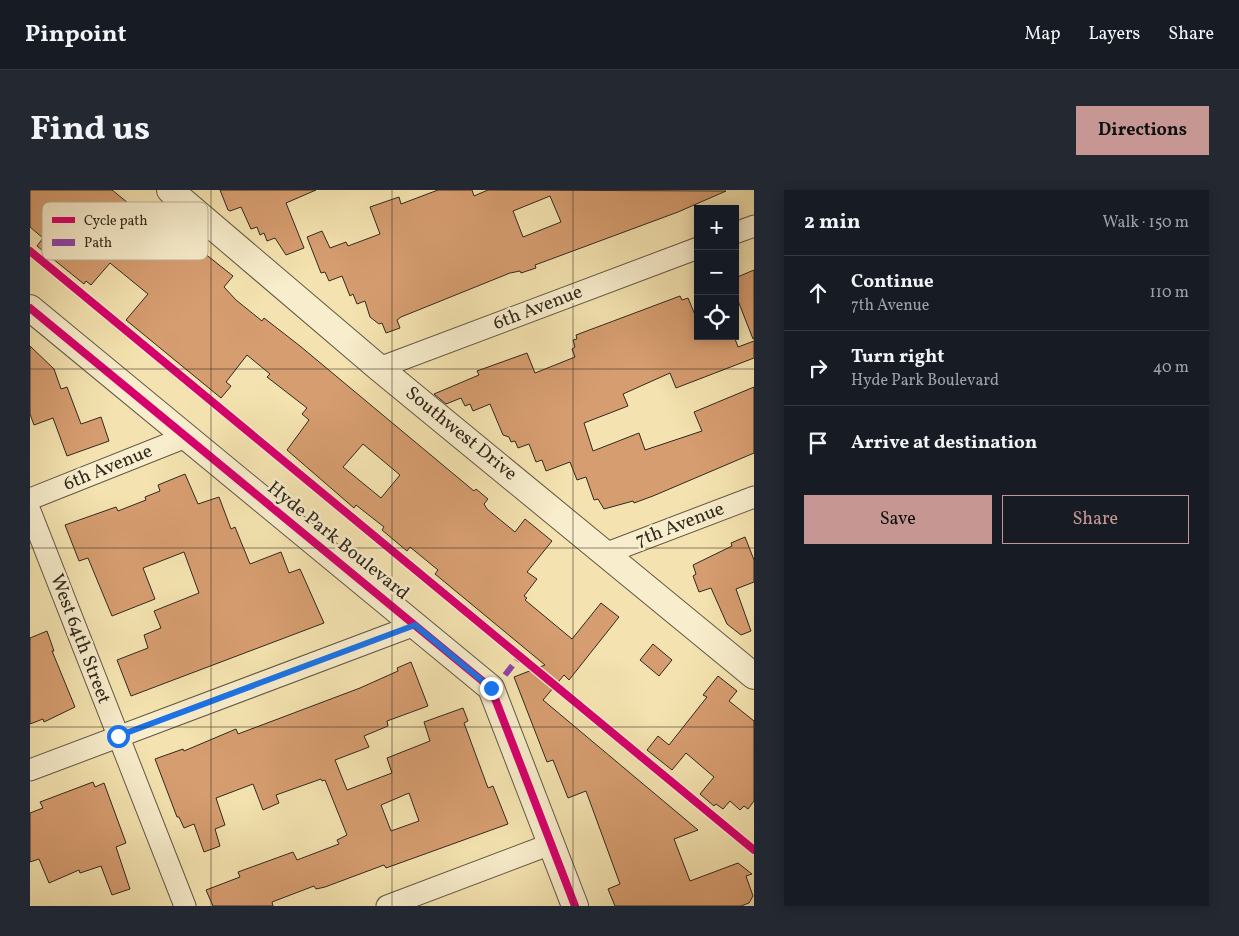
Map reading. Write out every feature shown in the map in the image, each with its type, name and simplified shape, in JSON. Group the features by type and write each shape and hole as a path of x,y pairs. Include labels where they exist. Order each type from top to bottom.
{"street":[{"name":"Southwest Drive","path":"170,190 184,202"},
{"name":"Southwest Drive","path":"208,222 379,368 607,553 754,676"},
{"path":"739,232 754,226"},
{"name":"6th Avenue","path":"379,368 694,250"},
{"name":"Hyde Park Boulevard","path":"30,308 491,688 575,906"},
{"name":"6th Avenue","path":"30,499 186,437"},
{"name":"7th Avenue","path":"607,553 754,497"},
{"name":"West 64th Street","path":"30,511 185,906"},
{"path":"30,770 415,625"},
{"path":"387,906 551,844"}],"building":[{"path":"30,190 112,190 127,202 42,202 42,237 30,227"},
{"path":"220,190 316,190 286,203 304,248 286,255 275,238 267,241 264,233 260,235 257,227 251,229 241,207 228,210"},
{"path":"438,190 472,190 474,196 488,190 726,191 678,212 535,265 536,268 521,273 520,271 510,273 401,317 397,320 400,328 386,333 382,323 379,324 370,317 365,301 357,304 353,294 350,296 342,276 329,281 325,272 321,273 307,237 322,231 330,248 346,242 348,246 380,234 370,207 399,197 401,204","holes":["550,196 561,222 523,237 513,211"]},
{"path":"42,239 42,250 37,246"},
{"path":"208,256 233,276 224,287 236,300 262,321 264,318 300,346 474,491 476,489 488,499 484,504 487,509 515,532 525,519 552,541 527,572 537,579 524,596 527,598 525,600 572,639 601,603 619,617 569,680 564,675 543,700 698,830 674,839 690,881 738,863 752,874 746,876 753,896 749,903 741,906 615,906 608,889 620,884 586,791 568,798 553,760 547,762 514,677 545,665 435,574 438,570 410,547 407,551 382,530 384,527 356,505 354,508 287,450 309,420 302,414 307,408 267,377 270,374 247,355 226,382 231,386 221,398 126,320 148,294 110,263 91,285 86,281 84,284 54,260 208,260","holes":["363,444 400,475 381,498 343,467"]},
{"path":"754,270 754,339 739,303 739,276"},
{"path":"680,296 682,300 688,298 694,312 694,340 735,340 738,347 754,341 754,358 676,388 670,373 623,394 628,406 584,423 593,451 639,433 645,450 702,431 694,412 754,387 754,453 653,496 634,503 633,501 604,509 598,499 594,500 586,477 577,480 570,462 546,471 542,460 536,462 529,444 518,448 515,441 511,442 509,437 503,435 490,404 473,411 470,404 465,406 461,398 446,404 434,394 479,375 477,371 527,353 535,373 575,357 572,349 575,347 573,340 577,339 576,335"},
{"path":"30,346 54,369 61,389 67,387 81,424 101,417 109,441 67,456 53,418 34,425 30,414"},
{"path":"185,474 198,504 219,497 231,529 235,527 250,564 281,552 289,573 300,569 324,623 131,696 117,660 148,648 144,635 161,628 154,611 199,593 184,552 143,568 155,599 112,616 88,558 79,561 65,525 116,507 118,511 146,500 145,497 160,491 158,485"},
{"path":"745,537 754,560 754,582 736,589 751,631 741,635 727,624 711,588 699,592 693,576 696,574 693,565 732,546 731,543"},
{"path":"47,631 54,651 52,651 75,707 44,722 43,719 30,724 30,638"},
{"path":"653,644 672,660 659,676 640,660"},
{"path":"411,662 428,706 387,721 388,726 364,736 369,747 335,760 347,790 392,773 387,758 430,741 424,722 463,708 468,721 464,723 488,788 493,786 508,824 386,868 384,865 325,887 316,889 314,886 272,902 273,906 213,906 206,890 240,877 238,872 293,852 297,860 339,844 337,840 347,835 325,780 322,781 321,779 276,795 279,803 263,810 253,784 216,798 225,825 215,829 220,846 204,852 194,824 184,828 179,817 177,817 155,759 183,749 184,751 236,729 238,734 360,688 398,671 397,668","holes":["409,793 419,821 391,831 381,805"]},
{"path":"718,676 737,691 729,701 754,721 754,801 748,809 744,806 740,810 730,801 723,809 716,804 714,806 700,794 714,777 686,753 672,770 647,750 658,736 669,745 707,697 703,695"},
{"path":"93,782 95,787 104,783 126,843 116,847 130,889 112,895 101,866 80,873 79,870 49,883 39,859 30,862 30,813 43,808 40,802"}],"marked path":[{"path":"505,675 520,656"}],"cycle path":[{"path":"30,251 754,850"},
{"path":"30,308 491,688 575,906"}],"route":[{"path":"118,736 415,625 491,688"}]}
